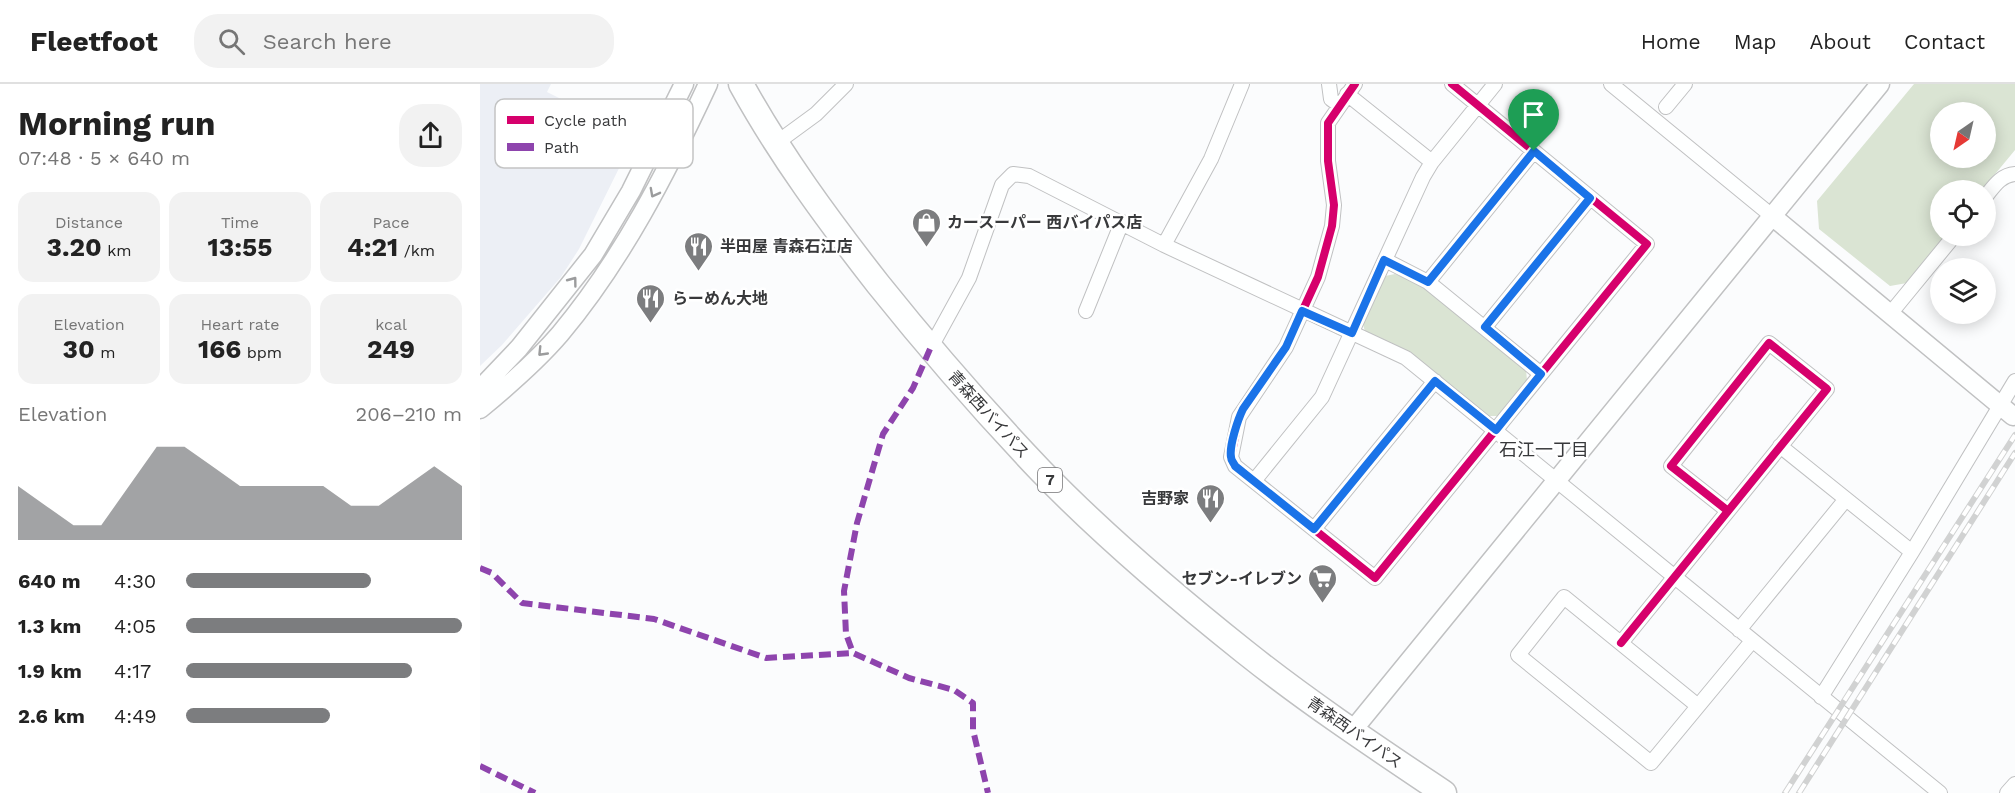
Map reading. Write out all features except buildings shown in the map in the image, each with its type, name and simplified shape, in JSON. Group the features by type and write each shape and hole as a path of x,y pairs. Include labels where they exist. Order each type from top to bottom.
{"highway":[{"name":"青森西バイパス","path":"741,84 775,144 844,240 930,349 1043,472 1133,558 1246,653 1352,731 1444,793"}],"street":[{"path":"677,99 684,84"},
{"path":"693,114 708,84"},
{"path":"775,144 816,114 846,84"},
{"path":"1164,245 1211,159 1242,84"},
{"path":"1329,84 1331,99 1347,95"},
{"path":"1347,95 1328,123 1327,139 1334,205 1332,226 1318,277 1286,347 1239,417 1231,457 1235,466 1375,578 1647,244 1452,84"},
{"path":"1254,481 1322,397 1384,260 1432,162 1495,84"},
{"path":"1611,84 2007,411"},
{"path":"1666,107 1685,84"},
{"path":"1352,731 1880,84"},
{"path":"1347,95 1432,162"},
{"path":"1428,282 1534,151"},
{"path":"480,409 487,385 593,255 642,168"},
{"path":"487,385 559,335 614,261 666,168"},
{"path":"930,349 969,278 1002,185 1013,174 1029,176 1164,245 1406,358 1940,793"},
{"path":"1996,184 2007,175 2015,174"},
{"path":"1485,327 1590,198"},
{"path":"1086,311 1122,222"},
{"path":"1890,314 1946,246"},
{"path":"1384,260 1428,282 1541,374"},
{"path":"1621,644 1827,389 1769,343 1671,466 1728,511"},
{"path":"1314,529 1435,381"},
{"path":"1821,696 1912,552 2007,411 2015,381"},
{"path":"1780,446 1912,552"},
{"path":"1739,630 1846,499"},
{"path":"1698,706 1563,597 1518,654 1651,763 1752,641"},
{"path":"2007,793 2015,784"}],"shaded area":[{"path":"480,84 551,84 547,92 561,99 495,99 495,168 619,168 579,249 561,277 502,345 480,366"}],"green space":[{"path":"1914,84 2015,84 2015,150 1990,180 1930,180 1930,246 1937,246 1907,283 1890,286 1819,229 1817,201"},
{"path":"1395,274 1423,286 1526,370 1527,380 1500,416 1487,416 1365,332 1363,324 1385,276"}],"railway":[{"path":"1785,793 2015,435"},
{"path":"1799,793 2015,453"}],"marked path":[{"path":"930,349 913,388 883,434 857,523 844,591 846,634 853,653 909,678 954,690 973,703 973,730 988,793"},
{"path":"480,568 492,573 522,603 654,619 766,658 853,653"},
{"path":"480,766 535,793"}],"cycle path":[{"path":"1355,84 1328,123 1328,161 1334,205 1332,226 1318,277 1286,347 1239,417 1231,457 1235,466 1375,578 1647,244 1452,84"},
{"path":"1621,643 1827,389 1769,343 1671,466 1728,511"}],"place":[{"name":"カースーパー 西バイパス店","path":"926,248"},
{"name":"半田屋 青森石江店","path":"699,272"},
{"name":"らーめん大地","path":"651,324"},
{"name":"吉野家","path":"1210,524"},
{"name":"セブン-イレブン","path":"1323,604"}],"district":[{"name":"石江一丁目","path":"1544,450"}],"route":[{"path":"1534,151 1590,198 1485,327 1541,374 1496,430 1435,381 1314,529 1235,466 1231,457 1232,444 1243,409 1286,347 1302,311 1352,333 1384,260 1428,282 1534,151"}]}
